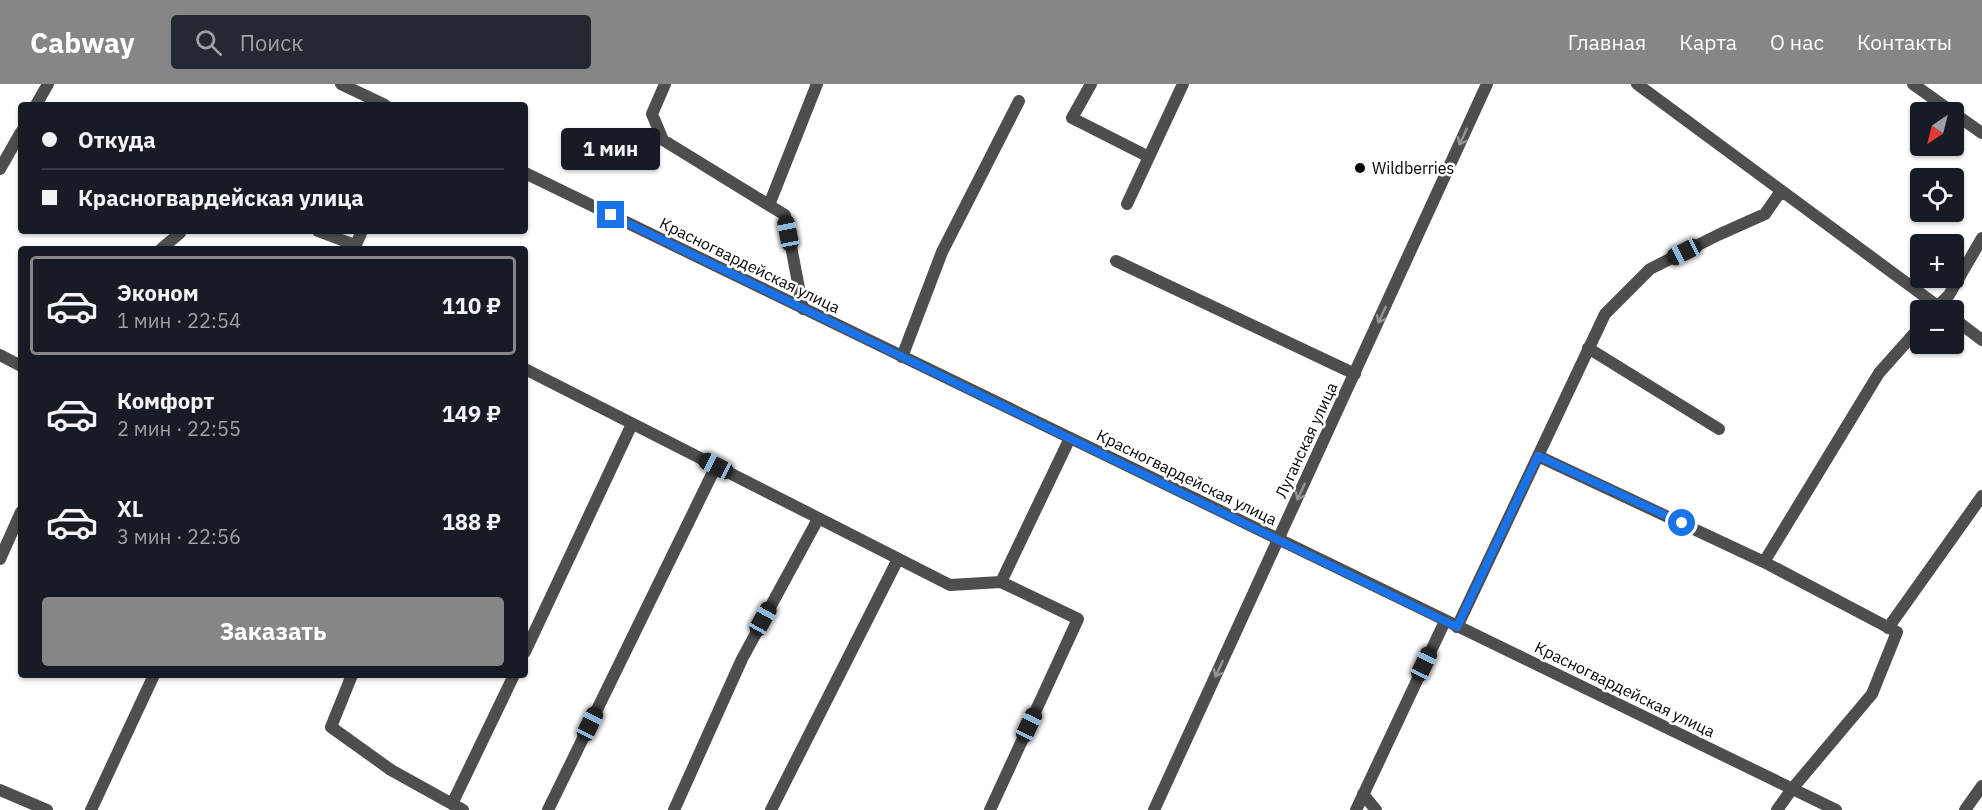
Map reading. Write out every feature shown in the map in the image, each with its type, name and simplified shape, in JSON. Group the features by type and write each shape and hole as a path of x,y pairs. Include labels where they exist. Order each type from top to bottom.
{"street":[{"path":"39,102 48,84"},
{"path":"341,84 379,102"},
{"path":"665,84 652,114 663,140 785,214 803,309"},
{"path":"769,205 817,84"},
{"path":"1091,84 1072,118 1149,158"},
{"path":"1127,204 1183,84"},
{"name":"Луганская улица","path":"1154,810 1487,84"},
{"path":"1637,84 1927,300"},
{"path":"1913,84 1982,133"},
{"path":"902,357 942,252 1019,101"},
{"path":"0,169 18,137"},
{"name":"Красногвардейская улица","path":"528,174 1836,810"},
{"path":"1457,627 1605,314 1650,269 1718,234 1765,214 1781,191"},
{"path":"165,246 179,234"},
{"path":"325,234 353,246"},
{"path":"1945,300 1982,238"},
{"path":"1116,261 1355,374"},
{"path":"1964,326 1982,340"},
{"path":"1764,561 1879,373 1910,338"},
{"path":"1588,348 1719,429"},
{"path":"0,355 18,364"},
{"path":"528,371 950,585 1001,582 1078,619 990,810"},
{"path":"528,646 632,424"},
{"path":"1001,582 1070,438"},
{"path":"1538,456 1764,561 1897,632 1872,694 1777,810"},
{"path":"548,810 716,466"},
{"path":"1888,628 1982,496"},
{"path":"0,559 18,519"},
{"path":"674,810 742,659 818,519"},
{"path":"771,810 898,559"},
{"path":"1356,810 1445,621"},
{"path":"92,810 153,678"},
{"path":"351,678 331,727 391,770 458,807 513,678"},
{"path":"1965,810 1982,786"},
{"path":"0,790 47,810"},
{"path":"1363,794 1376,810"}],"place":[{"name":"Wildberries","path":"1360,168"}],"route":[{"path":"611,215 1457,627 1538,456 1682,523"}]}
